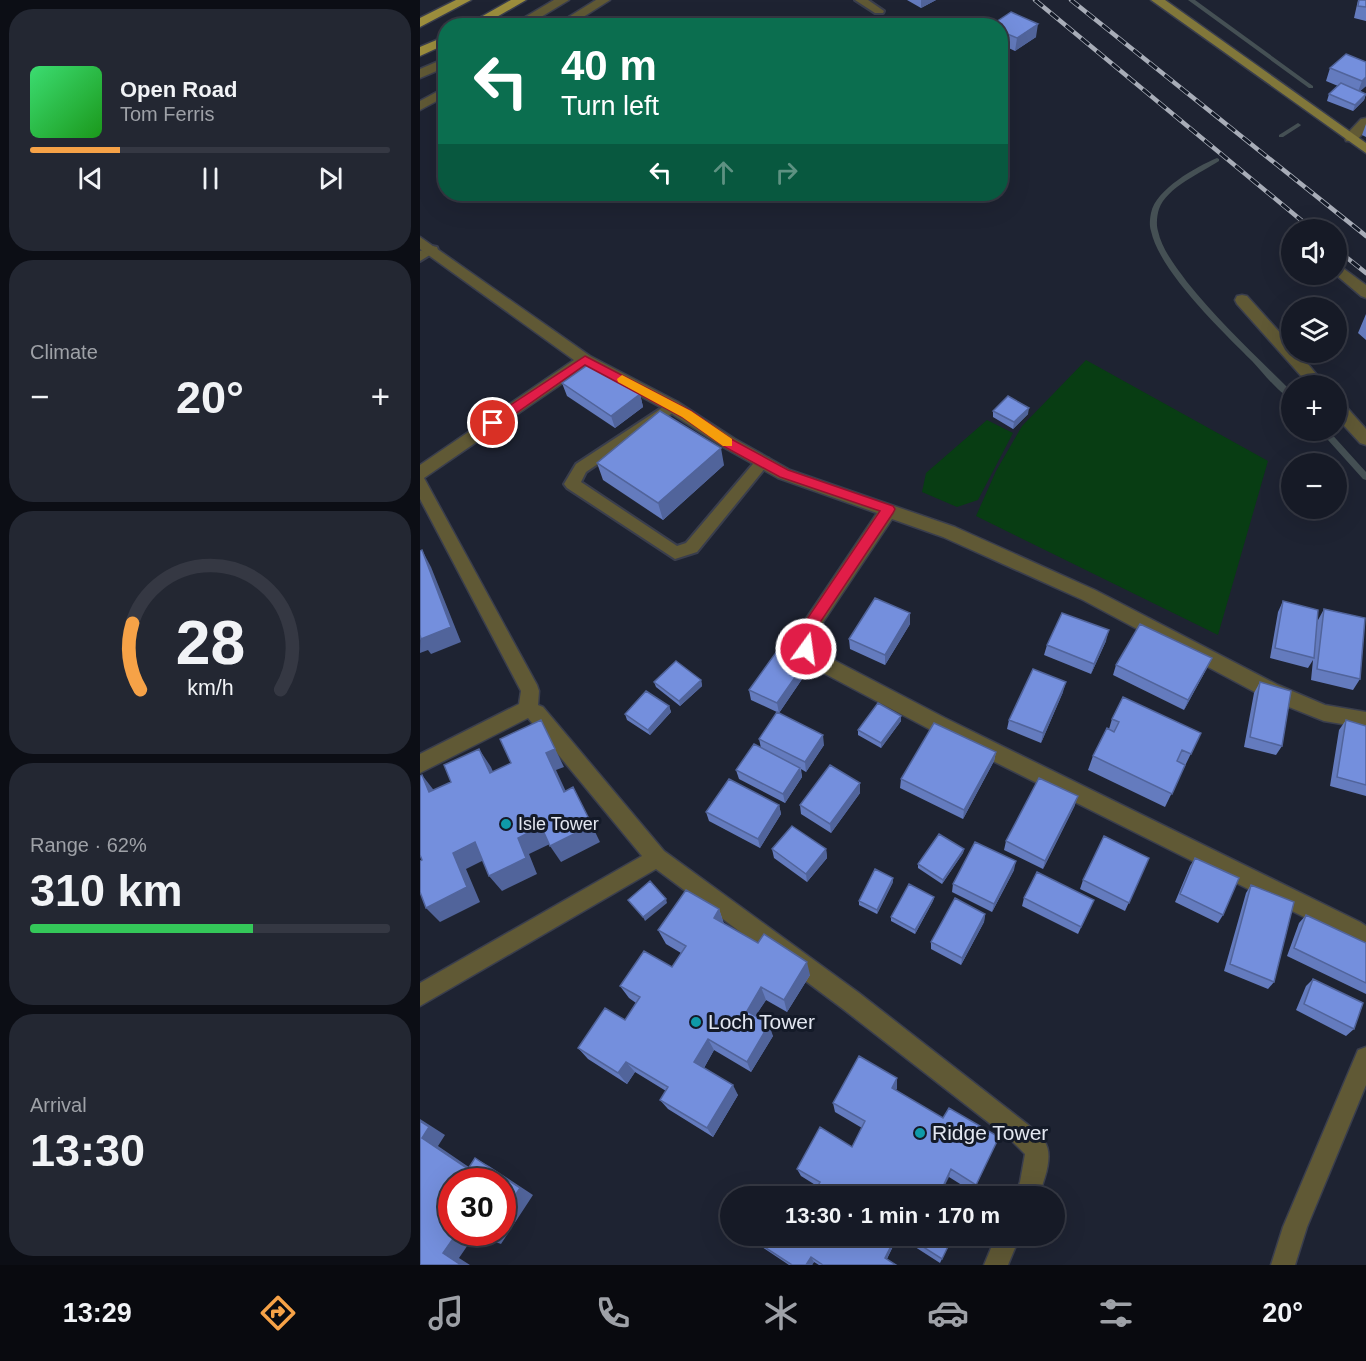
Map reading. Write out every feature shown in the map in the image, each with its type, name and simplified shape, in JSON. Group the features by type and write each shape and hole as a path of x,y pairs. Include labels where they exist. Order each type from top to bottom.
{"main road":[{"path":"420,23 465,0"},
{"path":"486,18 520,0"},
{"path":"420,52 438,43"}],"street":[{"path":"530,18 563,0"},
{"path":"574,18 604,0"},
{"path":"1157,0 1366,149"},
{"path":"420,75 438,66"},
{"path":"420,106 438,96"},
{"path":"1350,138 1366,122"},
{"path":"424,250 585,360 672,406 729,443 784,474 889,509 1023,564 1089,595 1271,691 1324,712 1366,720"},
{"path":"1347,277 1366,293"},
{"path":"1242,300 1308,375"},
{"path":"420,472 585,360"},
{"path":"1347,418 1366,439"},
{"path":"420,483 530,691 528,709"},
{"path":"889,509 808,628 806,649 822,663 938,724 1353,929 1366,938"},
{"path":"420,764 528,709"},
{"path":"528,709 536,713 657,858 851,1001 1019,1132 1037,1150 1030,1186"},
{"path":"420,995 657,858"},
{"path":"1282,1265 1295,1227 1366,1058"},
{"path":"996,1265 1004,1246"}],"lane":[{"path":"860,0 879,11"},
{"path":"672,406 581,468 572,484 675,553 691,548 763,462"}],"green space":[{"path":"1086,360 1268,461 1218,635 976,516 996,471 1022,426"},
{"path":"987,420 1013,433 978,500 957,507 922,492 926,473"}],"building":[{"path":"1359,0 1366,0 1366,7 1358,6"},
{"path":"1011,12 1038,24 1017,38 1008,34 1008,18 1002,18"},
{"path":"1346,54 1366,62 1366,77 1362,81 1330,68"},
{"path":"1341,83 1366,94 1355,105 1329,94"},
{"path":"592,362 640,394 611,416 562,383"},
{"path":"1008,396 1029,408 1014,422 993,411"},
{"path":"660,411 721,448 658,503 597,463"},
{"path":"422,550 451,627 421,639 420,551"},
{"path":"875,598 910,613 885,655 849,639"},
{"path":"1283,601 1318,610 1314,658 1275,648"},
{"path":"1324,609 1365,618 1360,679 1317,669"},
{"path":"1062,613 1109,630 1094,664 1047,645"},
{"path":"1140,624 1212,658 1188,700 1116,665"},
{"path":"785,640 812,653 777,703 749,690"},
{"path":"676,661 701,680 679,701 654,682"},
{"path":"1033,669 1066,682 1043,733 1009,720"},
{"path":"1260,682 1291,691 1282,746 1250,737"},
{"path":"646,691 669,706 648,730 625,714"},
{"path":"1123,697 1201,733 1191,754 1182,750 1177,761 1185,765 1172,794 1093,756 1107,728 1114,732 1119,722 1112,719"},
{"path":"878,703 901,716 881,743 858,730"},
{"path":"777,712 823,735 805,762 759,739"},
{"name":"Isle Tower","path":"541,720 555,749 546,753 564,792 573,787 592,825 550,846 541,826 518,838 526,858 489,876 475,842 453,853 467,887 426,908 420,892 420,861 422,860 420,855 420,776 422,775 429,792 451,782 444,765 479,749 490,773 511,763 500,739"},
{"path":"1346,720 1366,726 1366,785 1337,777"},
{"path":"934,723 996,752 964,810 901,779"},
{"path":"754,744 800,768 783,794 736,770"},
{"path":"830,765 860,783 830,824 800,805"},
{"path":"1039,778 1078,796 1045,861 1006,841"},
{"path":"729,779 779,805 758,839 706,812"},
{"path":"792,826 826,849 806,874 772,849"},
{"path":"939,834 964,849 943,880 918,864"},
{"path":"1104,836 1149,858 1129,903 1083,880"},
{"path":"975,842 1016,861 994,904 953,884"},
{"path":"1195,858 1239,878 1223,915 1180,894"},
{"path":"875,869 893,878 877,910 859,901"},
{"path":"1037,872 1094,900 1081,927 1024,898"},
{"path":"650,881 666,899 643,917 628,900"},
{"path":"909,884 934,897 915,930 891,917"},
{"path":"1251,885 1294,902 1274,982 1230,964"},
{"name":"Loch Tower","path":"686,890 719,909 714,918 758,943 764,934 807,962 784,1000 761,987 747,1011 769,1024 747,1062 708,1039 694,1062 733,1085 707,1128 660,1100 668,1087 626,1062 618,1073 578,1048 605,1008 625,1020 640,997 620,986 644,951 672,967 686,946 658,930"},
{"path":"955,898 985,914 962,958 931,942"},
{"path":"1306,915 1366,943 1366,983 1294,948"},
{"path":"1313,979 1363,1003 1354,1029 1304,1004"},
{"name":"Ridge Tower","path":"859,1056 897,1078 892,1088 943,1118 949,1108 999,1137 976,1185 951,1169 943,1186 818,1186 820,1182 797,1169 820,1127 852,1147 865,1121 833,1103"},
{"path":"420,1121 429,1127 422,1138 467,1168 438,1168 438,1246 448,1246 443,1253 461,1265 420,1265"},
{"path":"475,1158 490,1168 469,1168"},
{"path":"763,1246 891,1246 885,1258 896,1265 823,1265 811,1257 806,1265 792,1265"},
{"path":"922,1246 948,1246 942,1259"}],"waterway":[{"path":"1191,0 1311,87"},
{"path":"1281,136 1298,125"},
{"path":"1217,160 1182,181 1166,194 1156,208 1154,231 1175,272 1193,294 1235,341 1281,386"},
{"path":"1333,441 1366,477"}],"railway":[{"path":"1035,0 1300,219"},
{"path":"1071,0 1366,236"},
{"path":"1347,258 1366,273"}],"slow traffic":[{"path":"622,379 686,414 728,443"}],"place":[{"name":"Isle Tower","path":"506,824"},
{"name":"Loch Tower","path":"696,1022"},
{"name":"Ridge Tower","path":"920,1133"}],"route":[{"path":"493,423 585,360 686,414 729,443 784,474 889,509 808,628 806,649"}]}
